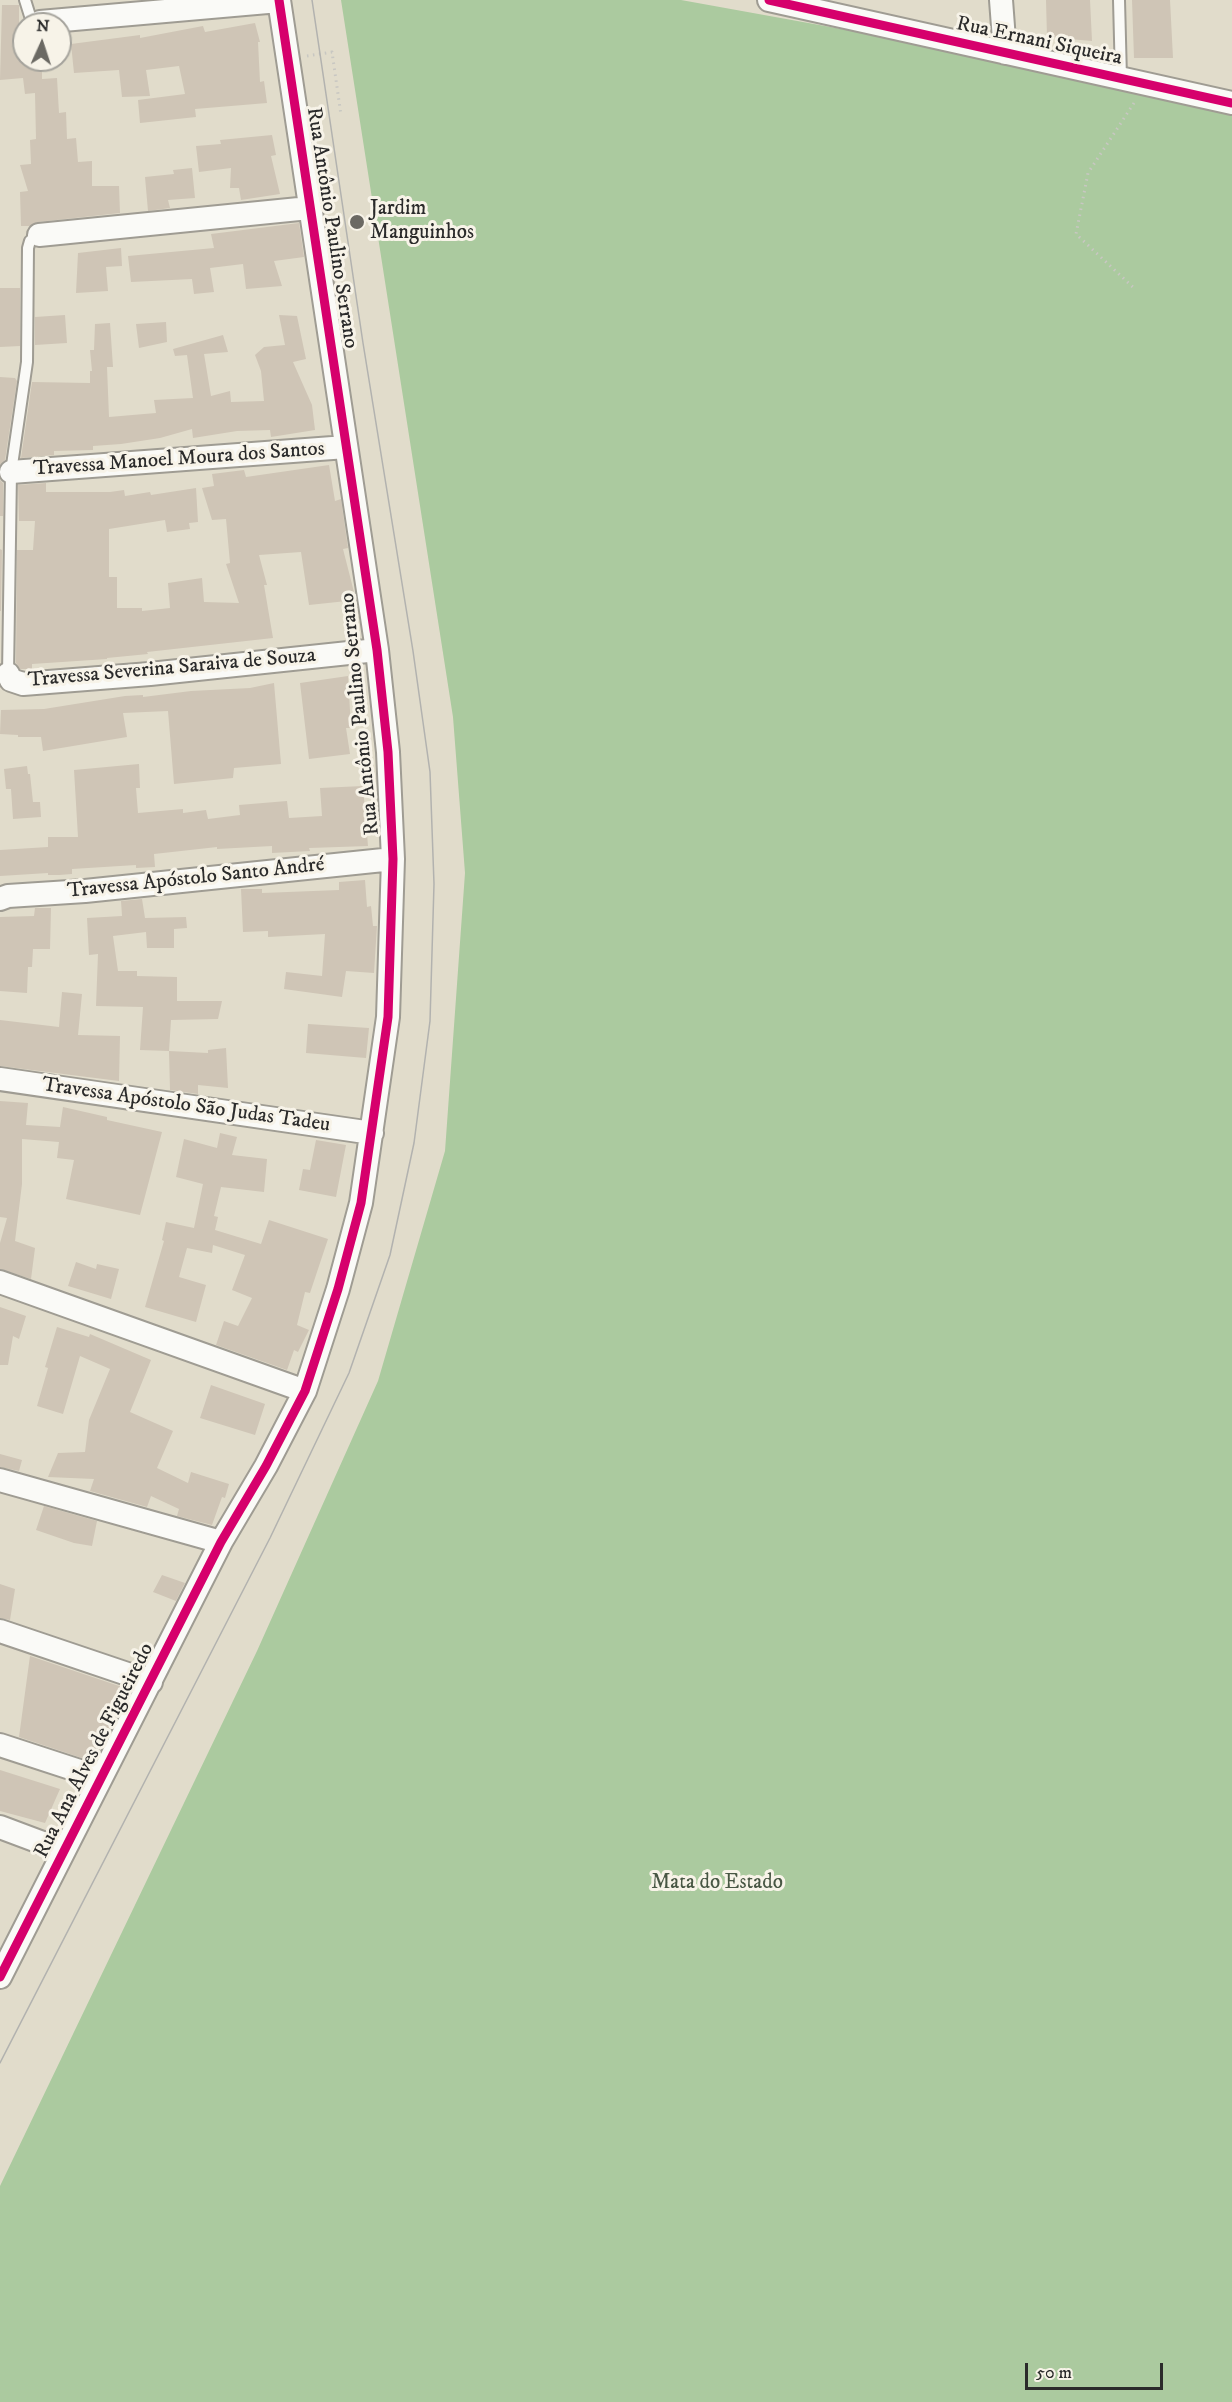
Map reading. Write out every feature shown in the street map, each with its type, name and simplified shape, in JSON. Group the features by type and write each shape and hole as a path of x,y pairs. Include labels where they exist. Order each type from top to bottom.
{"street":[{"name":"Rua Ernani Siqueira","path":"769,0 834,7 1005,53 1232,103"},
{"path":"1001,0 1005,53"},
{"path":"72,19 279,1"},
{"name":"Rua Antônio Paulino Serrano","path":"221,1542 266,1467 305,1391 338,1289 355,1224 372,1132 388,1017 393,859 388,752 377,650 279,1"},
{"path":"39,235 309,208"},
{"name":"Travessa Manoel Moura dos Santos","path":"11,472 346,447"},
{"name":"Travessa Severina Saraiva de Souza","path":"8,674 11,680 23,684 150,674 377,650"},
{"name":"Travessa Apóstolo Santo André","path":"0,899 8,896 85,891 393,859"},
{"name":"Travessa Apóstolo São Judas Tadeu","path":"0,1079 372,1132"},
{"path":"0,1282 305,1391"},
{"path":"0,1480 221,1542"},
{"name":"Rua Ana Alves de Figueiredo","path":"0,1977 221,1542"},
{"path":"0,1631 151,1682"},
{"path":"0,1745 101,1778"},
{"path":"0,1827 64,1851"}],"lane":[{"path":"1119,0 1122,78"},
{"path":"8,674 11,472 27,362 28,248 30,241 39,235"}],"path":[{"path":"332,52 341,115"},
{"path":"1136,290 1076,234 1088,173 1146,84"}],"green space":[{"name":"Mata do Estado","path":"341,0 681,0 1146,84 1232,112 1232,2402 0,2402 0,2186 257,1651 378,1381 445,1151 465,873 453,717"}],"building":[{"path":"1046,0 1090,0 1092,41 1047,37"},
{"path":"1132,0 1170,0 1173,58 1134,58"},
{"path":"2,5 19,5 19,12 12,12 12,72 42,72 42,79 57,78 59,113 66,112 67,139 76,138 78,162 92,161 92,186 119,186 120,213 21,226 20,192 28,191 20,165 31,164 30,140 36,139 35,93 25,94 23,78 0,80"},
{"path":"255,23 260,42 258,42 260,82 264,81 267,103 195,109 196,117 140,123 138,100 185,94 179,66 146,70 150,96 122,97 119,70 74,73 72,44 140,35 140,38 203,26 205,32"},
{"path":"272,135 276,155 271,156 280,194 241,200 239,188 230,188 231,168 199,172 196,146 221,144 220,140"},
{"path":"192,168 195,198 168,200 170,208 148,211 145,177 174,174 173,170"},
{"path":"299,223 304,257 274,261 282,286 246,289 243,264 210,268 214,292 194,294 192,279 131,282 128,256 214,248 211,234"},
{"path":"121,248 122,266 106,267 108,291 76,293 78,253"},
{"path":"0,288 20,288 20,346 0,347"},
{"path":"65,315 67,343 35,345 35,317"},
{"path":"279,315 297,316 306,359 293,362 312,405 315,430 271,437 270,430 237,431 193,438 192,429 160,438 93,446 93,450 54,451 54,455 21,458 32,382 90,383 90,371 92,371 90,350 94,350 95,324 110,323 113,367 107,367 109,417 156,413 154,400 193,398 187,355 175,356 173,349 223,335 228,352 204,354 211,396 230,391 231,402 264,401 261,371 255,355 264,347 285,345"},
{"path":"166,322 167,342 139,348 136,324"},
{"path":"0,377 15,378 17,381 5,460 0,465"},
{"path":"329,465 335,501 341,499 348,548 343,549 356,600 309,605 301,552 259,555 267,585 264,585 273,638 147,652 148,654 107,659 32,664 32,669 20,669 16,663 17,550 33,550 35,521 19,521 18,485 46,483 46,492 124,490 125,496 150,492 151,495 196,488 198,522 189,523 190,529 167,532 165,520 109,529 109,577 117,577 117,608 142,608 142,611 170,608 168,583 202,578 204,602 239,603 226,564 230,563 226,519 212,520 202,488 214,486 212,474 244,470 246,477"},
{"path":"0,480 3,483 3,516 0,516"},
{"path":"0,549 2,550 1,611 0,611"},
{"path":"348,676 351,728 346,728 350,754 309,759 300,683"},
{"path":"274,683 281,764 234,768 233,778 174,784 168,711 123,713 127,737 43,751 41,737 0,734 1,710 44,709 125,696 143,695 143,697 191,691 250,688"},
{"path":"139,764 140,788 136,788 138,813 183,809 183,813 206,810 208,819 240,815 239,805 287,801 289,818 322,816 320,788 363,786 368,846 309,848 310,851 272,853 272,846 217,849 217,847 154,854 155,867 136,868 136,865 72,869 72,874 0,876 0,850 48,847 48,837 78,837 74,770"},
{"path":"27,766 33,802 40,802 41,817 13,819 11,789 6,789 4,769"},
{"path":"365,880 367,907 371,906 373,926 377,926 374,973 346,971 342,997 284,989 286,972 322,976 325,934 268,937 268,931 243,932 241,889 262,889 262,893 339,890 339,882"},
{"path":"142,899 145,918 186,917 187,928 174,929 174,948 147,948 146,932 113,936 118,971 137,971 137,976 177,977 177,1001 222,1001 218,1019 171,1020 169,1051 140,1050 143,1007 96,1006 98,954 89,955 87,918 122,916 121,901"},
{"path":"35,908 51,908 50,949 33,949 32,967 28,967 27,993 0,991 0,917 34,916"},
{"path":"62,992 82,994 78,1035 120,1036 119,1081 0,1066 0,1020 59,1027"},
{"path":"308,1024 369,1028 366,1058 306,1053"},
{"path":"226,1048 228,1088 198,1085 198,1094 170,1090 169,1051 208,1053 208,1050"},
{"path":"0,1101 28,1103 26,1125 60,1127 63,1107 107,1117 107,1120 162,1132 140,1215 66,1199 74,1160 57,1158 59,1142 22,1139 22,1184 15,1241 35,1248 31,1279 0,1269 0,1243 7,1218 0,1217"},
{"path":"220,1133 237,1137 232,1155 267,1159 264,1192 221,1187 214,1216 218,1217 215,1230 261,1244 269,1220 328,1239 310,1293 305,1292 297,1325 309,1330 298,1352 294,1350 287,1370 216,1345 224,1321 238,1326 252,1298 232,1290 245,1255 213,1245 212,1253 187,1248 179,1277 206,1285 196,1322 145,1307 164,1241 162,1240 166,1222 194,1228 203,1184 176,1177 184,1139 217,1148"},
{"path":"316,1140 346,1145 336,1197 299,1190 303,1169 310,1170"},
{"path":"76,1262 96,1269 97,1264 119,1269 111,1299 68,1286"},
{"path":"0,1307 26,1316 19,1339 13,1336 8,1365 0,1365"},
{"path":"57,1327 89,1337 90,1334 151,1360 130,1412 173,1431 157,1468 188,1483 191,1472 229,1484 212,1525 177,1516 179,1509 151,1496 147,1507 90,1491 94,1479 48,1477 58,1453 85,1452 89,1420 110,1369 80,1356 63,1414 37,1406 48,1368 45,1367"},
{"path":"211,1385 265,1404 255,1435 200,1418"},
{"path":"0,1454 22,1460 19,1471 0,1467"},
{"path":"44,1506 97,1521 92,1546 74,1543 36,1530"},
{"path":"162,1575 185,1583 176,1601 153,1592"},
{"path":"0,1584 15,1589 10,1620 0,1618"},
{"path":"30,1656 131,1690 94,1762 19,1737"},
{"path":"0,1770 60,1789 45,1823 0,1811"}],"tram line":[{"path":"0,2063 270,1538 349,1373 390,1255 414,1143 430,1021 434,884 430,772 312,0"}],"cycle path":[{"path":"0,1977 221,1542 266,1466 305,1391 338,1289 361,1203 388,1017 393,859 388,752 377,650 279,0"},
{"path":"769,0 1232,103"}],"place":[{"name":"Jardim Manguinhos","path":"357,222"}]}
